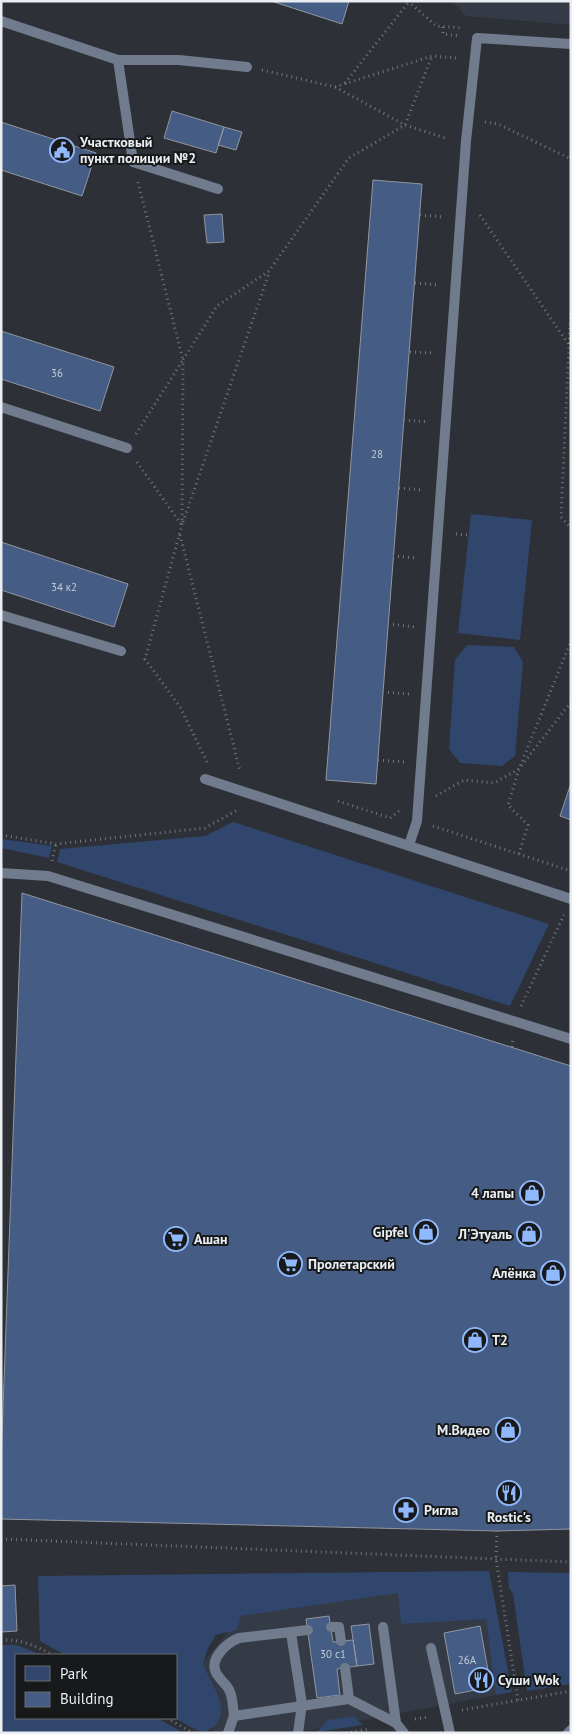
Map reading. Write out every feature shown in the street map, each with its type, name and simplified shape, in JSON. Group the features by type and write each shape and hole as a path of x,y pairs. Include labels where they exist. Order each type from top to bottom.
{"lane":[{"path":"1,21 118,60 179,60 247,67"},
{"path":"409,845 417,821 462,189 477,38 571,44"},
{"path":"118,60 134,162 218,189"},
{"path":"1,407 127,448"},
{"path":"1,615 121,651"},
{"path":"205,779 571,899"},
{"path":"1,873 48,876 571,1039"},
{"path":"331,1627 339,1627 341,1641"},
{"path":"383,1627 396,1723"},
{"path":"228,1733 234,1716 231,1693 226,1682 215,1671 215,1663 221,1650 229,1642 239,1638 308,1630"},
{"path":"291,1632 302,1704 298,1733"},
{"path":"431,1648 450,1733"},
{"path":"344,1668 349,1699"},
{"path":"234,1716 302,1704 349,1699 396,1723 404,1733"}],"path":[{"path":"344,84 408,3"},
{"path":"443,27 443,34 477,38"},
{"path":"217,783 180,707 145,659 182,525 269,271 349,158 405,125 432,56"},
{"path":"335,87 432,56 475,59"},
{"path":"247,67 335,87 405,125 450,140 466,141"},
{"path":"468,121 498,124 571,159"},
{"path":"134,162 183,360 182,525"},
{"path":"462,189 569,345"},
{"path":"444,227 445,207"},
{"path":"420,215 460,218"},
{"path":"182,525 127,448 217,306 269,271"},
{"path":"439,295 440,275"},
{"path":"415,283 455,286"},
{"path":"571,309 561,517 571,528"},
{"path":"434,363 436,343"},
{"path":"410,352 450,354"},
{"path":"430,432 431,412"},
{"path":"404,420 445,423"},
{"path":"425,500 426,480"},
{"path":"399,488 425,490"},
{"path":"180,534 240,771"},
{"path":"393,556 420,559 421,549"},
{"path":"415,636 416,617"},
{"path":"388,624 431,628"},
{"path":"519,854 528,825 508,805 519,769 571,641"},
{"path":"410,704 412,685"},
{"path":"383,692 426,696"},
{"path":"418,806 464,780 494,783 519,769 571,702"},
{"path":"405,772 406,753"},
{"path":"378,760 406,762"},
{"path":"232,768 250,774"},
{"path":"1,835 56,844 205,828 260,796"},
{"path":"334,800 390,818 401,809"},
{"path":"417,821 571,870"},
{"path":"512,1047 514,1021 567,909"},
{"path":"497,1531 496,1559 518,1700"},
{"path":"1,1539 571,1562"},
{"path":"1,1640 14,1640 51,1654"},
{"path":"169,1719 193,1733"}],"shaded area":[{"path":"452,1 571,1 571,25 466,16"},
{"path":"398,1592 486,1618 496,1695 295,1733 214,1733 202,1664 241,1616"}],"green space":[{"path":"471,514 532,520 520,640 458,633"},
{"path":"467,645 514,647 523,662 515,756 502,766 460,763 449,749 455,660"},
{"path":"233,822 549,924 510,1006 57,862 60,849 205,836"},
{"path":"1,839 52,846 49,858 1,848"},
{"path":"489,1571 512,1692 496,1695 486,1619 401,1624 398,1593 241,1616 237,1630 216,1635 208,1648 203,1664 218,1697 221,1713 213,1728 200,1731 177,1719 178,1654 63,1654 40,1641 38,1576"},
{"path":"508,1572 569,1573 571,1576 571,1684 527,1691 513,1594 509,1588"},
{"path":"1,1645 16,1645 39,1654 15,1654 15,1719 159,1719 184,1733 1,1733"},
{"path":"353,1716 363,1725 317,1732 328,1720"}],"building":[{"path":"271,1 349,1 342,24"},
{"path":"172,111 224,127 216,153 164,138"},
{"path":"1,122 96,153 82,196 1,170"},
{"path":"224,127 242,132 236,150 218,145"},
{"path":"373,180 422,184 376,784 326,780"},
{"path":"222,214 224,242 207,243 204,215"},
{"path":"1,331 114,367 100,411 1,379"},
{"path":"1,542 128,584 114,627 1,590"},
{"path":"571,783 571,820 560,816"},
{"name":"Пролетарский","path":"22,893 571,1066 571,1529 497,1531 1,1519 1,1463"},
{"path":"15,1585 17,1631 1,1632 1,1586"},
{"path":"329,1616 333,1642 353,1640 357,1666 337,1669 340,1695 317,1698 306,1619"},
{"path":"369,1624 374,1664 357,1666 351,1626"},
{"path":"480,1626 491,1687 455,1694 444,1633"}],"place":[{"name":"Участковый пункт полиции №2","path":"62,150"},
{"name":"4 лапы","path":"532,1193"},
{"name":"Gipfel","path":"426,1232"},
{"name":"Л'Этуаль","path":"529,1234"},
{"name":"Ашан","path":"176,1239"},
{"name":"Пролетарский","path":"290,1264"},
{"name":"Алёнка","path":"553,1273"},
{"name":"T2","path":"475,1340"},
{"name":"М.Видео","path":"508,1430"},
{"name":"Rostic's","path":"509,1493"},
{"name":"Ригла","path":"406,1510"},
{"name":"Суши Wok","path":"481,1680"}]}
